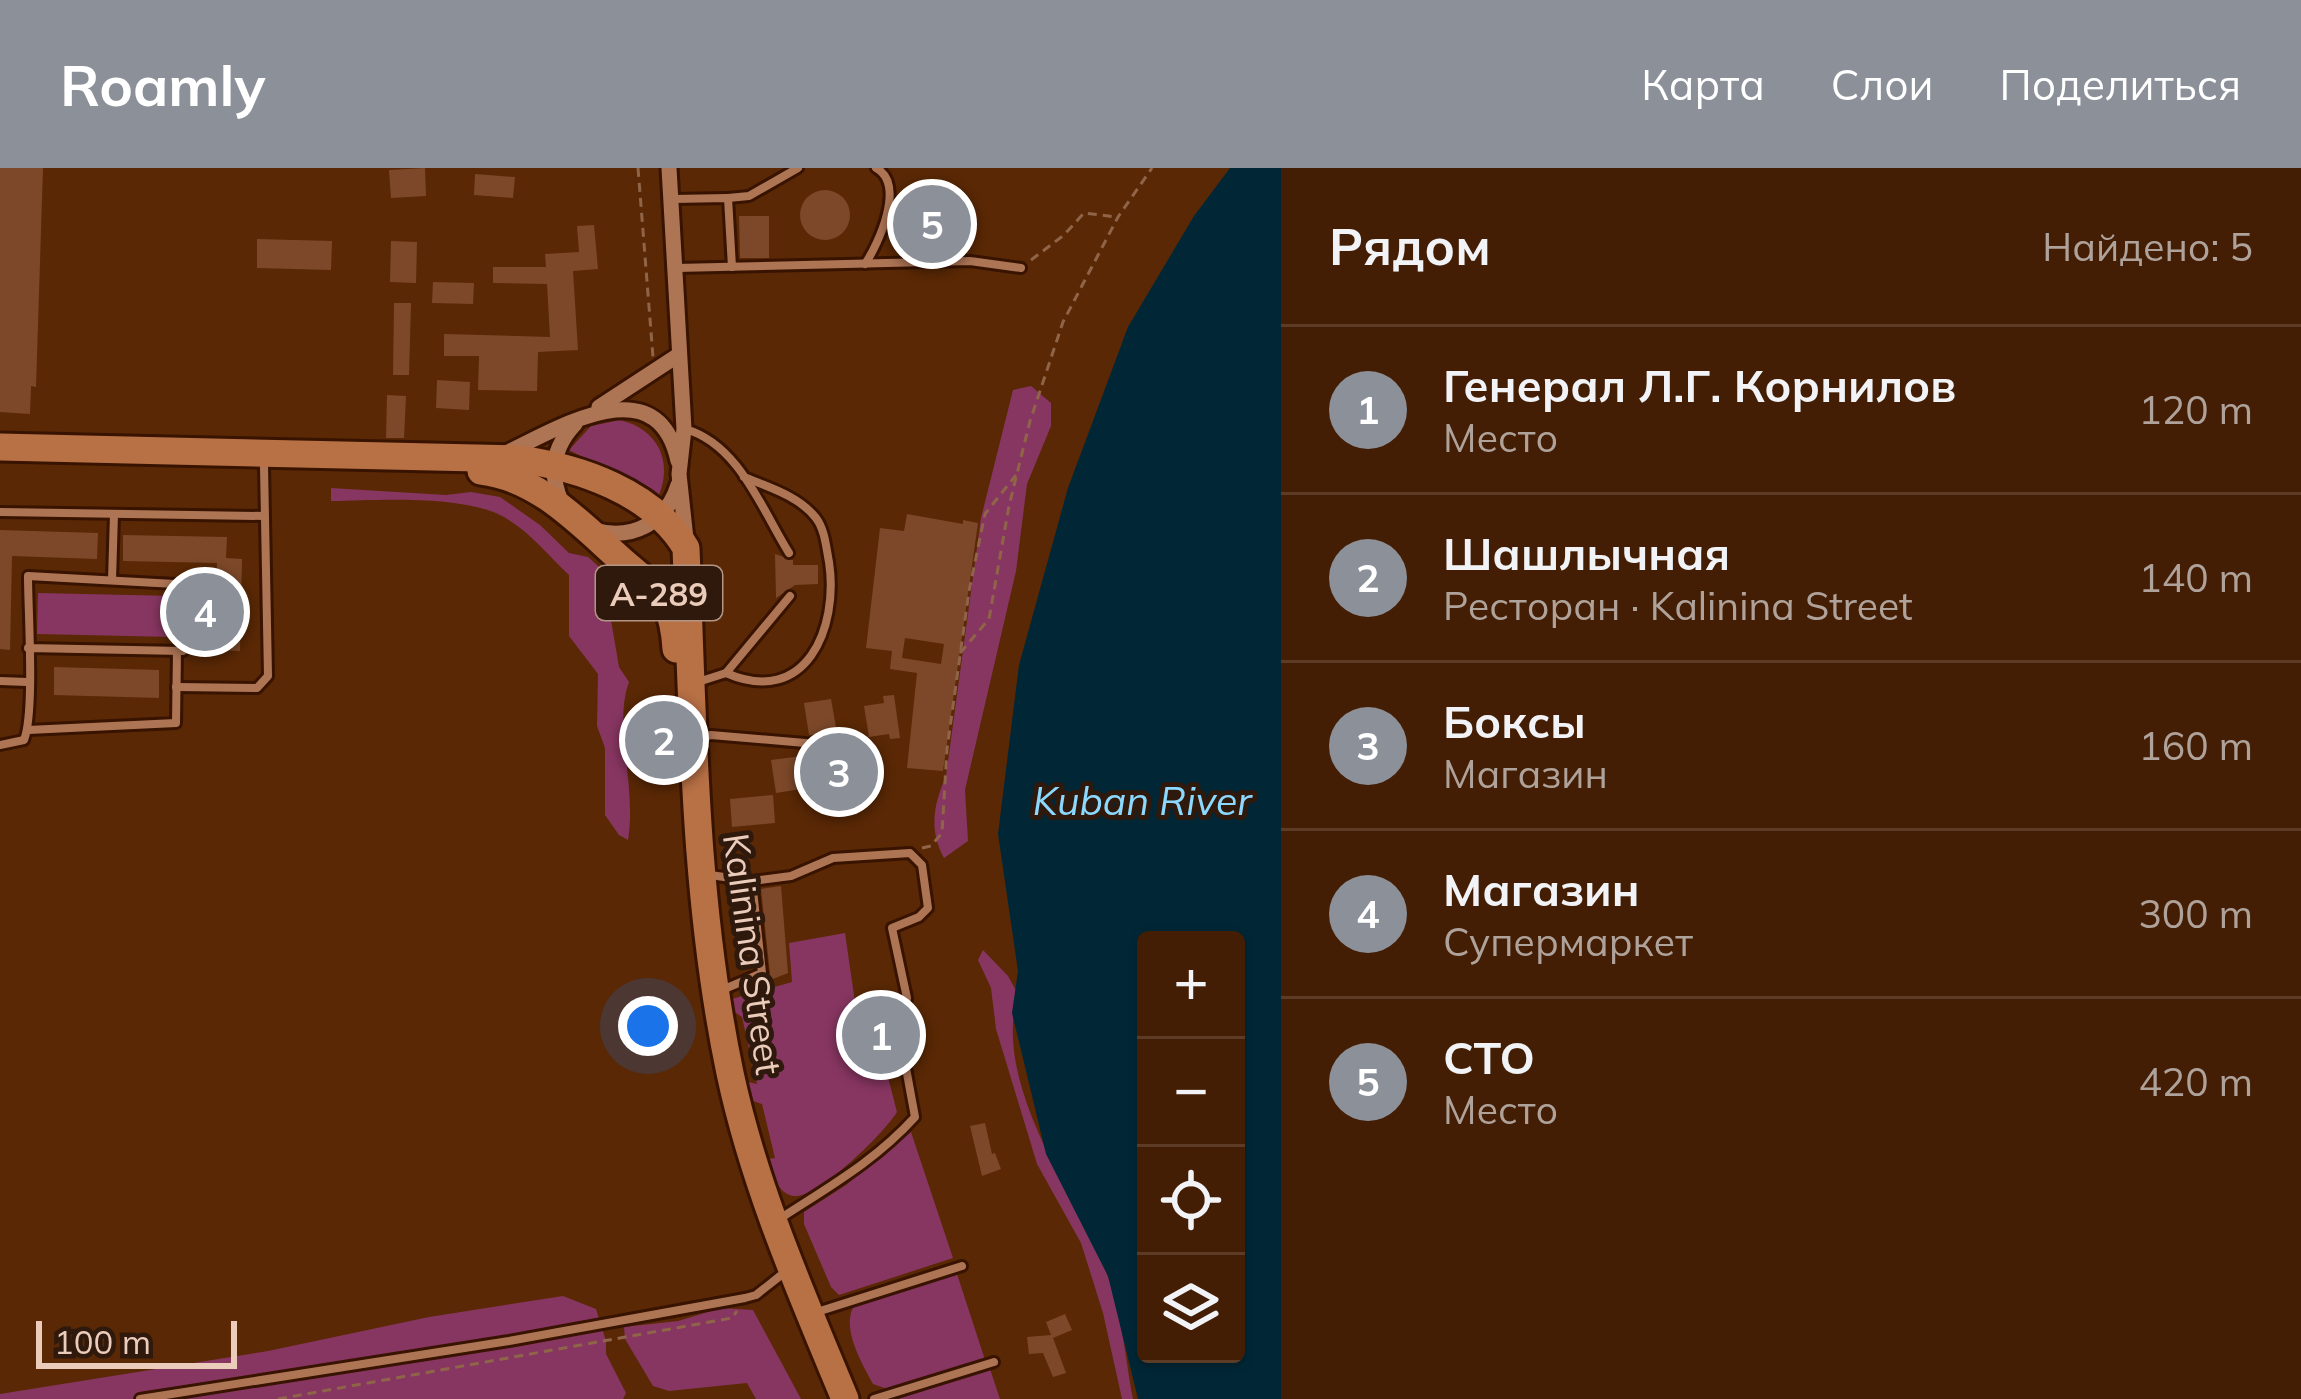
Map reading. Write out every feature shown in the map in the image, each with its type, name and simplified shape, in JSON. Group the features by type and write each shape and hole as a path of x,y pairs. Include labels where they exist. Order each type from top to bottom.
{"highway":[{"path":"0,447 465,464"},
{"path":"0,460 264,466 465,464 494,459 554,464 592,477 661,515 686,548"},
{"name":"Kalinina Street","path":"465,464 519,480 579,520 655,588 674,626 701,994 717,1080 744,1179 829,1399"},
{"name":"Kalinina Street","path":"686,548 702,874 730,1076 757,1175 844,1399"}],"street":[{"name":"Kalinina Street","path":"668,168 684,428 679,474 686,548"},
{"path":"554,464 567,433 676,356"},
{"name":"А-289","path":"588,416 620,409 648,417 671,441 679,474"},
{"path":"494,459 588,416"},
{"name":"А-289","path":"554,464 556,488 579,520"},
{"path":"579,520 609,534 628,533 661,515 674,496 679,474"}],"lane":[{"path":"672,199 749,196 798,168"},
{"path":"865,264 881,240 891,184 886,173 876,168"},
{"path":"728,197 732,267"},
{"path":"675,268 970,261 1021,268"},
{"path":"684,428 718,445 744,477 789,553"},
{"path":"176,687 256,688 268,676 264,466"},
{"path":"727,673 749,683 772,684 796,671 827,629 834,595 824,536 816,518 790,496 744,477"},
{"path":"0,512 264,516"},
{"path":"112,580 114,514"},
{"path":"0,746 24,740 28,730 27,682 28,576 175,584 189,596 189,645 183,651 28,648"},
{"path":"691,685 727,673 790,596"},
{"path":"28,730 176,723 177,650"},
{"path":"0,681 27,682"},
{"path":"694,739 711,735 828,745"},
{"path":"702,874 752,881 791,876 833,858 910,853 922,865 928,908 892,928 907,998 901,1041 915,1117 851,1176 775,1222"},
{"path":"715,992 762,973 752,881"},
{"path":"810,1315 962,1266"},
{"path":"140,1399 745,1298 780,1276"},
{"path":"874,1399 994,1362"}],"path":[{"path":"638,168 653,364"},
{"path":"960,653 989,619 1017,474 1063,322 1118,217 1152,168"},
{"path":"1021,268 1064,235 1084,212 1118,217"},
{"path":"913,849 931,846 942,832 960,653 985,514 1017,474"},
{"path":"278,1399 732,1318 743,1302"}],"shaded area":[{"path":"1031,386 1051,403 1051,426 1027,484 1016,571 965,790 968,841 944,858 935,818 946,776 981,518 1013,390"},
{"path":"620,420 644,431 659,448 664,470 659,495 569,450 591,426"},
{"path":"331,488 500,497 569,553 588,557 632,586 635,597 618,588 606,591 619,667 629,682 623,717 630,799 628,840 605,815 598,674 569,636 569,575 527,533 498,514 439,501 331,501"},
{"path":"38,593 175,596 174,637 37,634"},
{"path":"845,933 857,1016 896,1012 883,1058 897,1112 834,1176 794,1196 779,1187 771,1170 768,1159 775,1158 762,1104 753,1101 748,1082 757,1084 742,1017 730,1009 728,1000 792,982 789,943"},
{"path":"983,950 1018,994 1013,1028 1026,1100 1111,1287 1133,1399 1122,1399 1081,1243 1037,1164 996,1029 991,988 978,960"},
{"path":"911,1132 953,1258 839,1295 831,1287 804,1224 804,1212"},
{"path":"956,1271 985,1360 890,1390 873,1384 851,1332 856,1303"},
{"path":"563,1296 596,1309 606,1354 626,1393 623,1399 0,1399 0,1394"},
{"path":"721,1308 753,1310 801,1399 756,1399 747,1383 669,1391 653,1386 625,1339 624,1327 678,1321"},
{"path":"990,1369 1000,1399 898,1399"}],"water":[{"name":"Kuban River","path":"1230,168 1281,168 1281,1399 1138,1399 1108,1276 1046,1154 1012,1013 1018,971 998,834 1019,665 1068,488 1128,327 1194,216"}],"building":[{"path":"0,168 43,168 36,387 31,386 30,414 0,412"},
{"path":"425,168 426,196 391,198 389,170"},
{"path":"475,174 515,177 513,198 474,195"},
{"path":"825,190 843,197 850,215 843,233 825,240 807,233 800,215 807,197"},
{"path":"922,198 943,198 943,250 922,249"},
{"path":"739,216 769,216 769,258 740,258"},
{"path":"594,225 598,269 573,271 578,350 538,352 537,391 478,390 479,356 444,356 444,334 550,337 547,284 493,283 493,267 546,267 545,254 579,252 577,226"},
{"path":"257,239 332,241 331,270 257,268"},
{"path":"391,241 417,242 416,283 390,282"},
{"path":"433,282 474,283 473,304 432,303"},
{"path":"394,303 411,303 409,375 393,375"},
{"path":"437,380 470,382 469,410 436,408"},
{"path":"387,395 406,396 404,438 386,438"},
{"path":"907,514 978,523 943,771 907,768 917,673 890,669 892,651 866,648 880,528 904,531","holes":["905,638 944,644 941,664 902,658"]},
{"path":"0,530 98,533 97,559 12,556 10,650 0,649"},
{"path":"123,535 227,537 226,558 242,559 240,651 216,650 217,563 123,561"},
{"path":"775,554 793,560 793,565 818,565 818,584 795,585 776,598"},
{"path":"54,667 159,670 159,698 54,695"},
{"path":"894,695 900,738 890,739 889,734 869,737 864,706 884,703 883,696"},
{"path":"831,699 837,733 809,735 804,703"},
{"path":"818,754 820,765 855,760 858,780 776,793 771,760"},
{"path":"773,795 775,823 732,827 730,799"},
{"path":"781,886 788,973 747,989 770,974 761,889"},
{"path":"985,1123 1001,1169 982,1176 970,1126"},
{"path":"1065,1314 1072,1330 1053,1338 1066,1373 1053,1377 1043,1353 1029,1354 1027,1337 1051,1335 1046,1322"}],"place":[{"name":"СТО","path":"932,224"},
{"name":"Магазин","path":"205,612"},
{"name":"Шашлычная","path":"664,740"},
{"name":"Боксы","path":"839,772"},
{"name":"Генерал Л.Г. Корнилов","path":"881,1035"}]}
